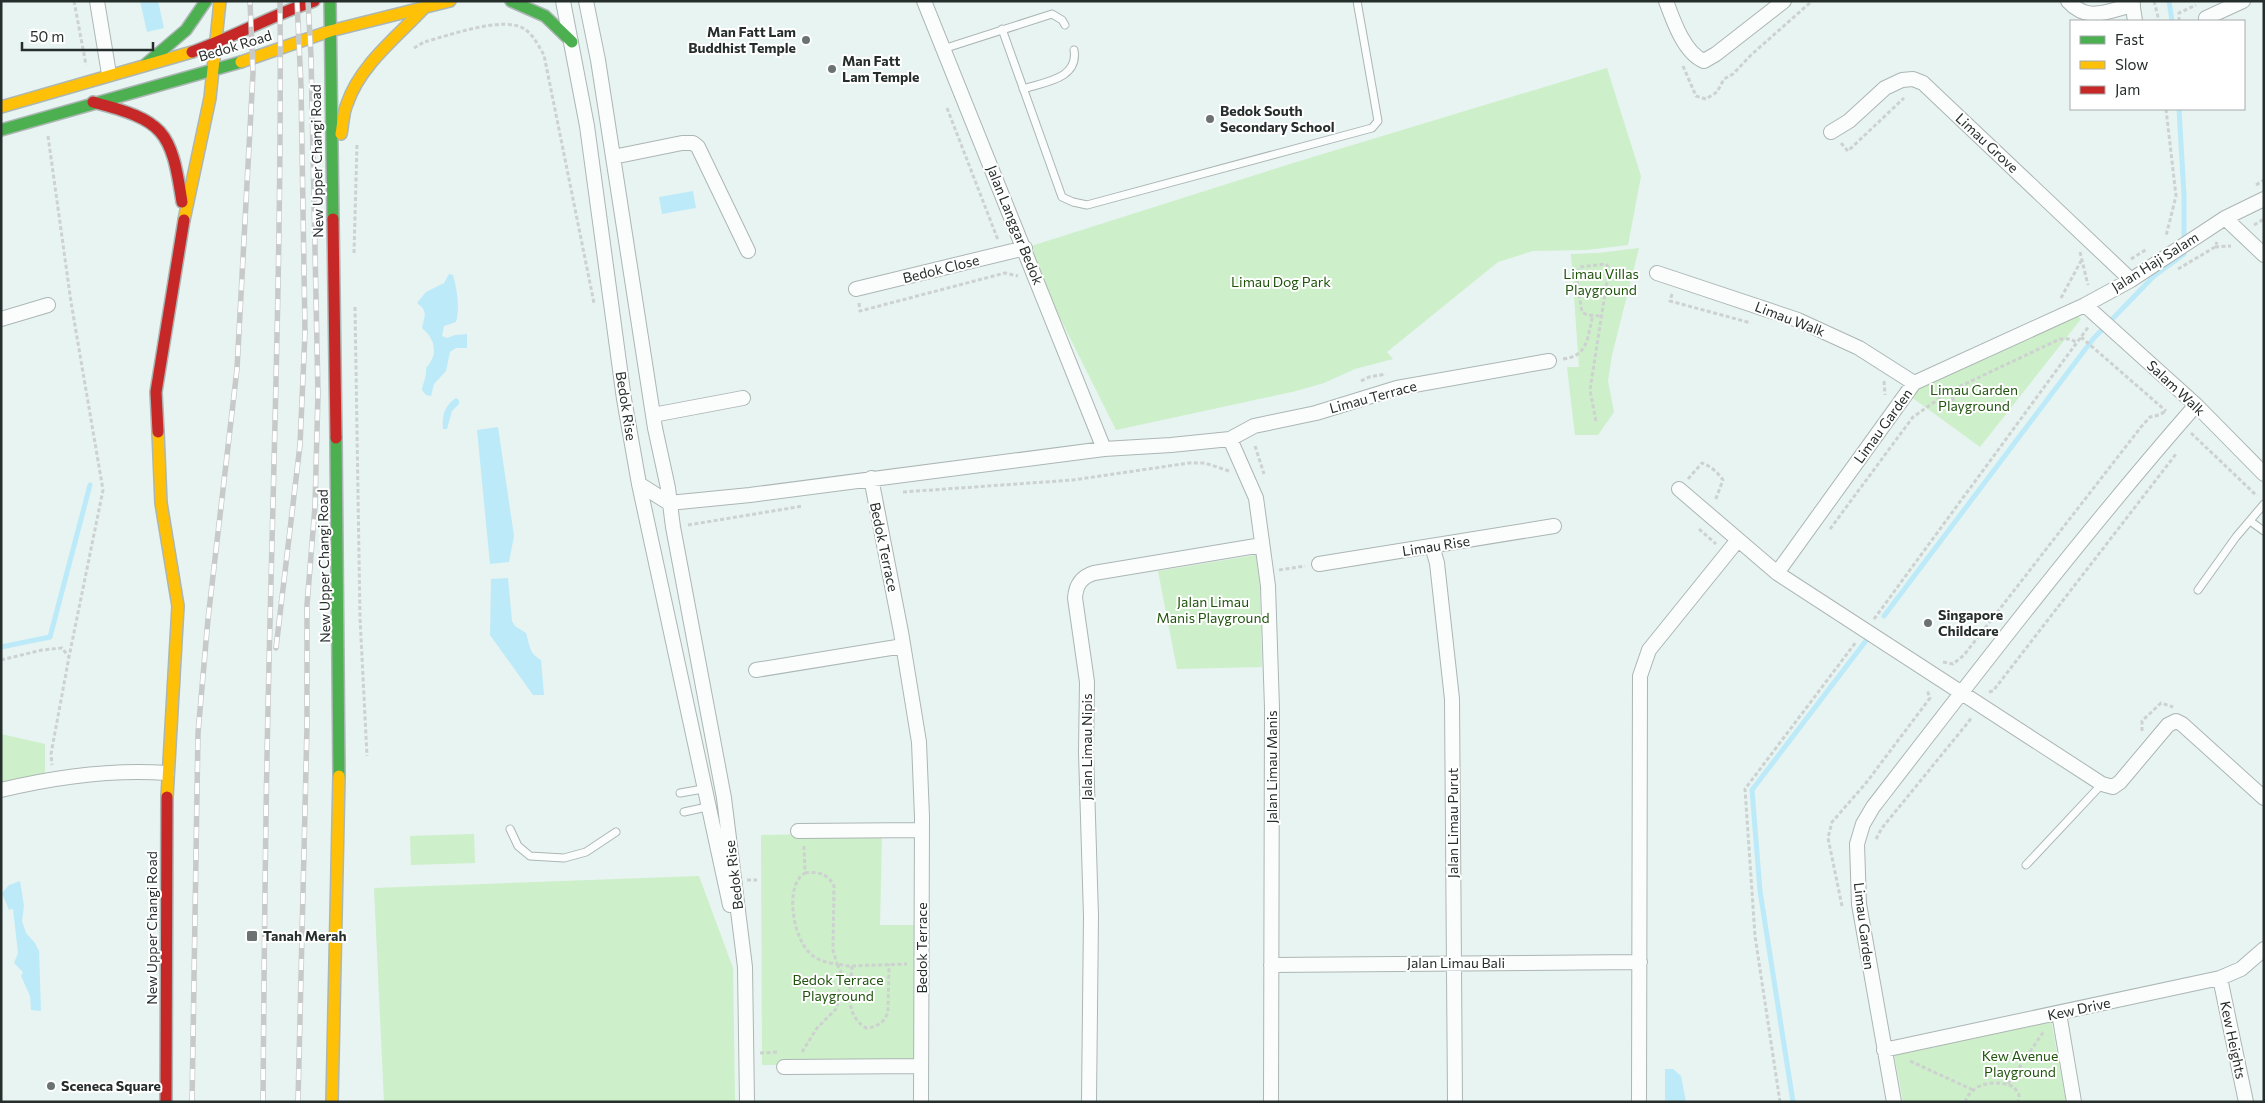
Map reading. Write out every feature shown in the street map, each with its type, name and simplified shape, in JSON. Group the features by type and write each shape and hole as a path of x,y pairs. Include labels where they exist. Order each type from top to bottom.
{"main road":[{"path":"146,64 186,30 206,1"},
{"name":"New Upper Changi Road","path":"166,1102 167,773 178,606 161,503 156,392 184,217 214,71 220,1"},
{"name":"Bedok Road","path":"1,107 109,74 191,52 216,43 290,9 314,1"},
{"name":"New Upper Changi Road","path":"330,1 340,747 332,1102"},
{"name":"Bedok Road","path":"1,130 189,75 214,71 330,30 450,1"},
{"path":"511,1 536,9 556,25 572,42"},
{"path":"332,176 347,104 363,72 424,8"},
{"path":"93,102 134,114 151,122 160,133 172,150 177,169 184,217"}],"street":[{"path":"97,1 109,74"},
{"name":"Bedok Rise","path":"562,1 572,42 587,126 624,399 639,484 707,808 745,966"},
{"name":"Bedok Rise","path":"586,1 613,157 653,415 722,785 745,966 747,1102"},
{"name":"Jalan Langgar Bedok","path":"924,1 1025,248 1104,449"},
{"path":"1666,1 1687,46 1698,58 1707,60 1784,1"},
{"path":"2068,1 2076,11 2095,15 2132,3 2135,20"},
{"path":"2206,18 2243,1"},
{"name":"Limau Grove","path":"1831,132 1849,121 1885,88 1902,80 1913,79 1923,83 2131,280"},
{"path":"613,157 682,143 693,143 698,147 748,251"},
{"name":"Jalan Haji Salam","path":"2085,305 2131,280 2225,218 2264,199"},
{"path":"2225,218 2264,255"},
{"name":"Bedok Close","path":"856,290 1025,248"},
{"name":"Limau Walk","path":"1657,273 1798,320 1859,348 1914,383"},
{"path":"1,319 48,305"},
{"name":"Limau Garden","path":"1777,573 1914,383 2085,305"},
{"name":"Salam Walk","path":"2085,305 2196,405 2264,474"},
{"name":"Limau Terrace","path":"1230,438 1254,426 1316,413 1397,388 1549,361"},
{"name":"Bedok Rise","path":"653,415 743,398"},
{"name":"Limau Garden","path":"1894,1102 1888,1049 1859,904 1857,844 1863,824 1873,806 1961,692 2160,445 2196,405"},
{"path":"639,484 669,503 750,495 1104,449 1171,445 1230,438"},
{"name":"Jalan Limau Manis","path":"1230,438 1256,498 1266,572 1272,708 1271,1102"},
{"name":"Bedok Terrace","path":"871,478 919,742 922,830 915,964 921,1066 921,1102"},
{"path":"1679,489 1737,541 1777,573 2102,784 2113,787 2120,782 2168,725 2176,721 2182,724 2264,798"},
{"name":"Limau Rise","path":"1314,565 1554,526"},
{"path":"1639,1102 1640,676 1649,650 1737,541"},
{"name":"Jalan Limau Nipis","path":"1090,1102 1091,916 1086,752 1087,682 1075,598 1076,590 1084,577 1094,573 1262,545"},
{"name":"Jalan Limau Purut","path":"1432,546 1437,563 1452,699 1455,1102"},
{"path":"756,670 903,646"},
{"path":"1,790 64,778 129,771 167,773"},
{"path":"707,808 718,801 722,785"},
{"path":"798,832 922,830"},
{"name":"Kew Drive","path":"1888,1049 2220,978 2241,969 2264,949"},
{"name":"Jalan Limau Bali","path":"1271,965 1640,962"},
{"name":"Kew Heights","path":"2220,978 2246,1102"},
{"path":"2059,1013 2074,1102"},
{"path":"784,1067 921,1066"}],"lane":[{"path":"1002,29 1062,197 1087,205 1372,128 1378,121 1356,1"},
{"path":"943,49 1052,14 1062,20 1065,25"},
{"path":"1023,89 1066,74 1074,63 1074,50"},
{"path":"2198,590 2236,537 2264,504"},
{"path":"2250,521 2264,532"},
{"path":"2026,865 2102,784"},
{"path":"680,793 703,789"},
{"path":"684,812 707,808"},
{"path":"510,829 518,846 530,856 564,858 586,852 616,832"}],"path":[{"path":"74,1 87,70"},
{"path":"1696,96 1706,99 1717,92 1724,79 1732,74 1812,1"},
{"path":"2154,1 2158,20"},
{"path":"2179,20 2179,13 2197,5"},
{"path":"410,50 424,42 497,23 513,23 525,29 533,38 544,55 595,310"},
{"path":"1831,132 1848,151 1906,95"},
{"path":"947,108 965,149 996,239"},
{"path":"2166,110 2176,196 2166,236"},
{"path":"354,254 358,135"},
{"path":"48,136 71,302 103,490 51,754 52,765 64,778"},
{"path":"2175,271 2215,247 2219,239 2264,220"},
{"path":"2076,243 2088,285"},
{"path":"2061,298 2082,261"},
{"path":"1596,420 1590,390 1609,268 1606,264 1580,268 1576,272 1582,312 1601,316"},
{"path":"856,290 860,311 1005,273 1018,276 1022,285"},
{"path":"355,302 360,618 367,756"},
{"path":"1689,306 1741,320"},
{"path":"1549,361 1575,358 1581,354 1593,315"},
{"path":"1865,630 2097,316"},
{"path":"1829,531 1913,417 1950,391 2060,339 2071,339 2077,343"},
{"path":"1883,399 1886,393 1884,379"},
{"path":"1950,391 1955,404"},
{"path":"1934,659 1953,664 1964,655 2141,427 2150,417 2166,411"},
{"path":"2184,435 2188,431"},
{"path":"1873,845 1882,828 1970,720 1971,713 1985,693 1993,690 2177,452"},
{"path":"873,494 1074,480 1189,463 1205,463 1231,472"},
{"path":"1679,489 1702,464 1707,465 1723,480 1722,488 1715,498 1718,507"},
{"path":"673,527 804,505"},
{"path":"1266,572 1314,565"},
{"path":"1868,613 1882,623"},
{"path":"1780,1102 1755,936 1745,789 1858,639 1850,635"},
{"path":"1,660 62,648 69,657"},
{"path":"1844,912 1828,838 1832,822 1866,783 1930,698 1929,692 1924,687"},
{"path":"804,844 805,872"},
{"path":"802,1067 802,1052 809,1039 837,1008 841,972 837,964 833,950 834,886 827,876 819,873 805,872 799,877 795,886 792,903 794,921 807,951 827,963 837,964 852,966 915,964"},
{"path":"747,880 757,880"},
{"path":"908,955 915,964"},
{"path":"852,966 850,1006 855,1020 866,1028 880,1025 886,1019 888,1012 889,964"},
{"path":"908,974 915,964"},
{"path":"2008,1084 2047,1027"},
{"path":"1888,1049 1973,1090"},
{"path":"757,1053 784,1052"},
{"path":"1966,1102 1973,1090 1986,1084 2008,1084 2018,1091 2018,1102"}],"green space":[{"name":"Limau Dog Park","path":"1607,68 1641,176 1628,245 1587,250 1533,251 1498,262 1387,352 1393,359 1355,369 1324,383 1296,391 1116,430 1025,248 1290,164"},
{"name":"Limau Villas Playground","path":"1639,248 1612,355 1608,381 1614,412 1598,435 1575,435 1567,367 1579,367 1571,254"},
{"name":"Limau Garden Playground","path":"2073,313 2081,319 1980,447 1910,396 1920,384"},
{"name":"Jalan Limau Manis Playground","path":"1256,555 1260,587 1262,667 1177,669 1158,571"},
{"path":"1,734 45,744 45,776 1,785"},
{"name":"Bedok Terrace Playground","path":"882,833 880,925 919,925 918,1063 762,1065 761,835"},
{"path":"474,834 475,863 411,865 410,836"},
{"path":"699,876 733,968 735,1102 384,1102 374,888"},
{"name":"Kew Avenue Playground","path":"2051,1020 2066,1102 1903,1102 1892,1043"}],"water":[{"path":"140,1 158,1 164,28 147,32"},
{"path":"693,191 696,208 662,214 659,197"},
{"path":"449,274 453,275 456,286 457,317 456,322 444,326 442,336 447,338 467,334 467,348 456,348 450,352 446,371 434,384 431,396 426,395 422,390 426,368 433,357 434,347 430,337 422,328 424,312 417,303 426,292 444,283"},
{"path":"456,398 459,400 459,404 452,411 447,429 443,429 445,411"},
{"path":"498,427 514,536 509,562 490,564 477,430"},
{"path":"508,578 512,621 515,626 526,633 532,652 541,660 544,695 533,695 490,635 491,579"},
{"path":"20,881 24,906 22,921 26,933 39,951 41,1011 31,1010 30,996 21,976 23,972 14,963 18,953 13,909 9,910 2,893 9,885"},
{"path":"1665,1069 1673,1069 1681,1076 1686,1102 1665,1102"}],"waterway":[{"path":"2169,1 2172,20"},
{"path":"1884,616 2093,339 2154,276 2184,254 2184,195 2179,110"},
{"path":"1,647 50,637 90,485"},
{"path":"1793,1102 1760,891 1752,790 1868,638"}],"railway":[{"path":"192,1102 198,733 208,619 237,369 253,73 250,1"},
{"path":"263,1102 267,758 278,266 280,1"},
{"path":"276,648 300,445 305,332 301,86 297,1"},
{"path":"298,1102 307,726 307,605 315,506 318,394 311,56 308,1"}],"traffic: fast":[{"path":"146,64 186,30 206,1"},
{"path":"330,1 333,219"},
{"path":"511,1 545,16 572,42"},
{"path":"1,130 241,62"},
{"path":"336,438 339,776"}],"traffic: slow":[{"path":"184,220 210,98 220,1"},
{"path":"241,62 330,31 450,1"},
{"path":"341,134 346,107 361,77 380,52 424,8"},
{"path":"1,107 192,52"},
{"path":"158,432 161,503 178,606 167,797"},
{"path":"332,1102 339,776"}],"traffic: jam":[{"path":"192,52 314,1"},
{"path":"93,102 135,115 160,132 168,143 173,158 182,202"},
{"path":"333,219 336,438"},
{"path":"158,432 156,392 184,220"},
{"path":"166,1102 167,797"}],"place":[{"name":"Man Fatt Lam Buddhist Temple","path":"806,40"},
{"name":"Man Fatt Lam Temple","path":"832,69"},
{"name":"Bedok South Secondary School","path":"1210,119"},
{"name":"Singapore Childcare","path":"1928,623"},
{"name":"Tanah Merah","path":"252,936"},
{"name":"Sceneca Square","path":"51,1086"}]}
